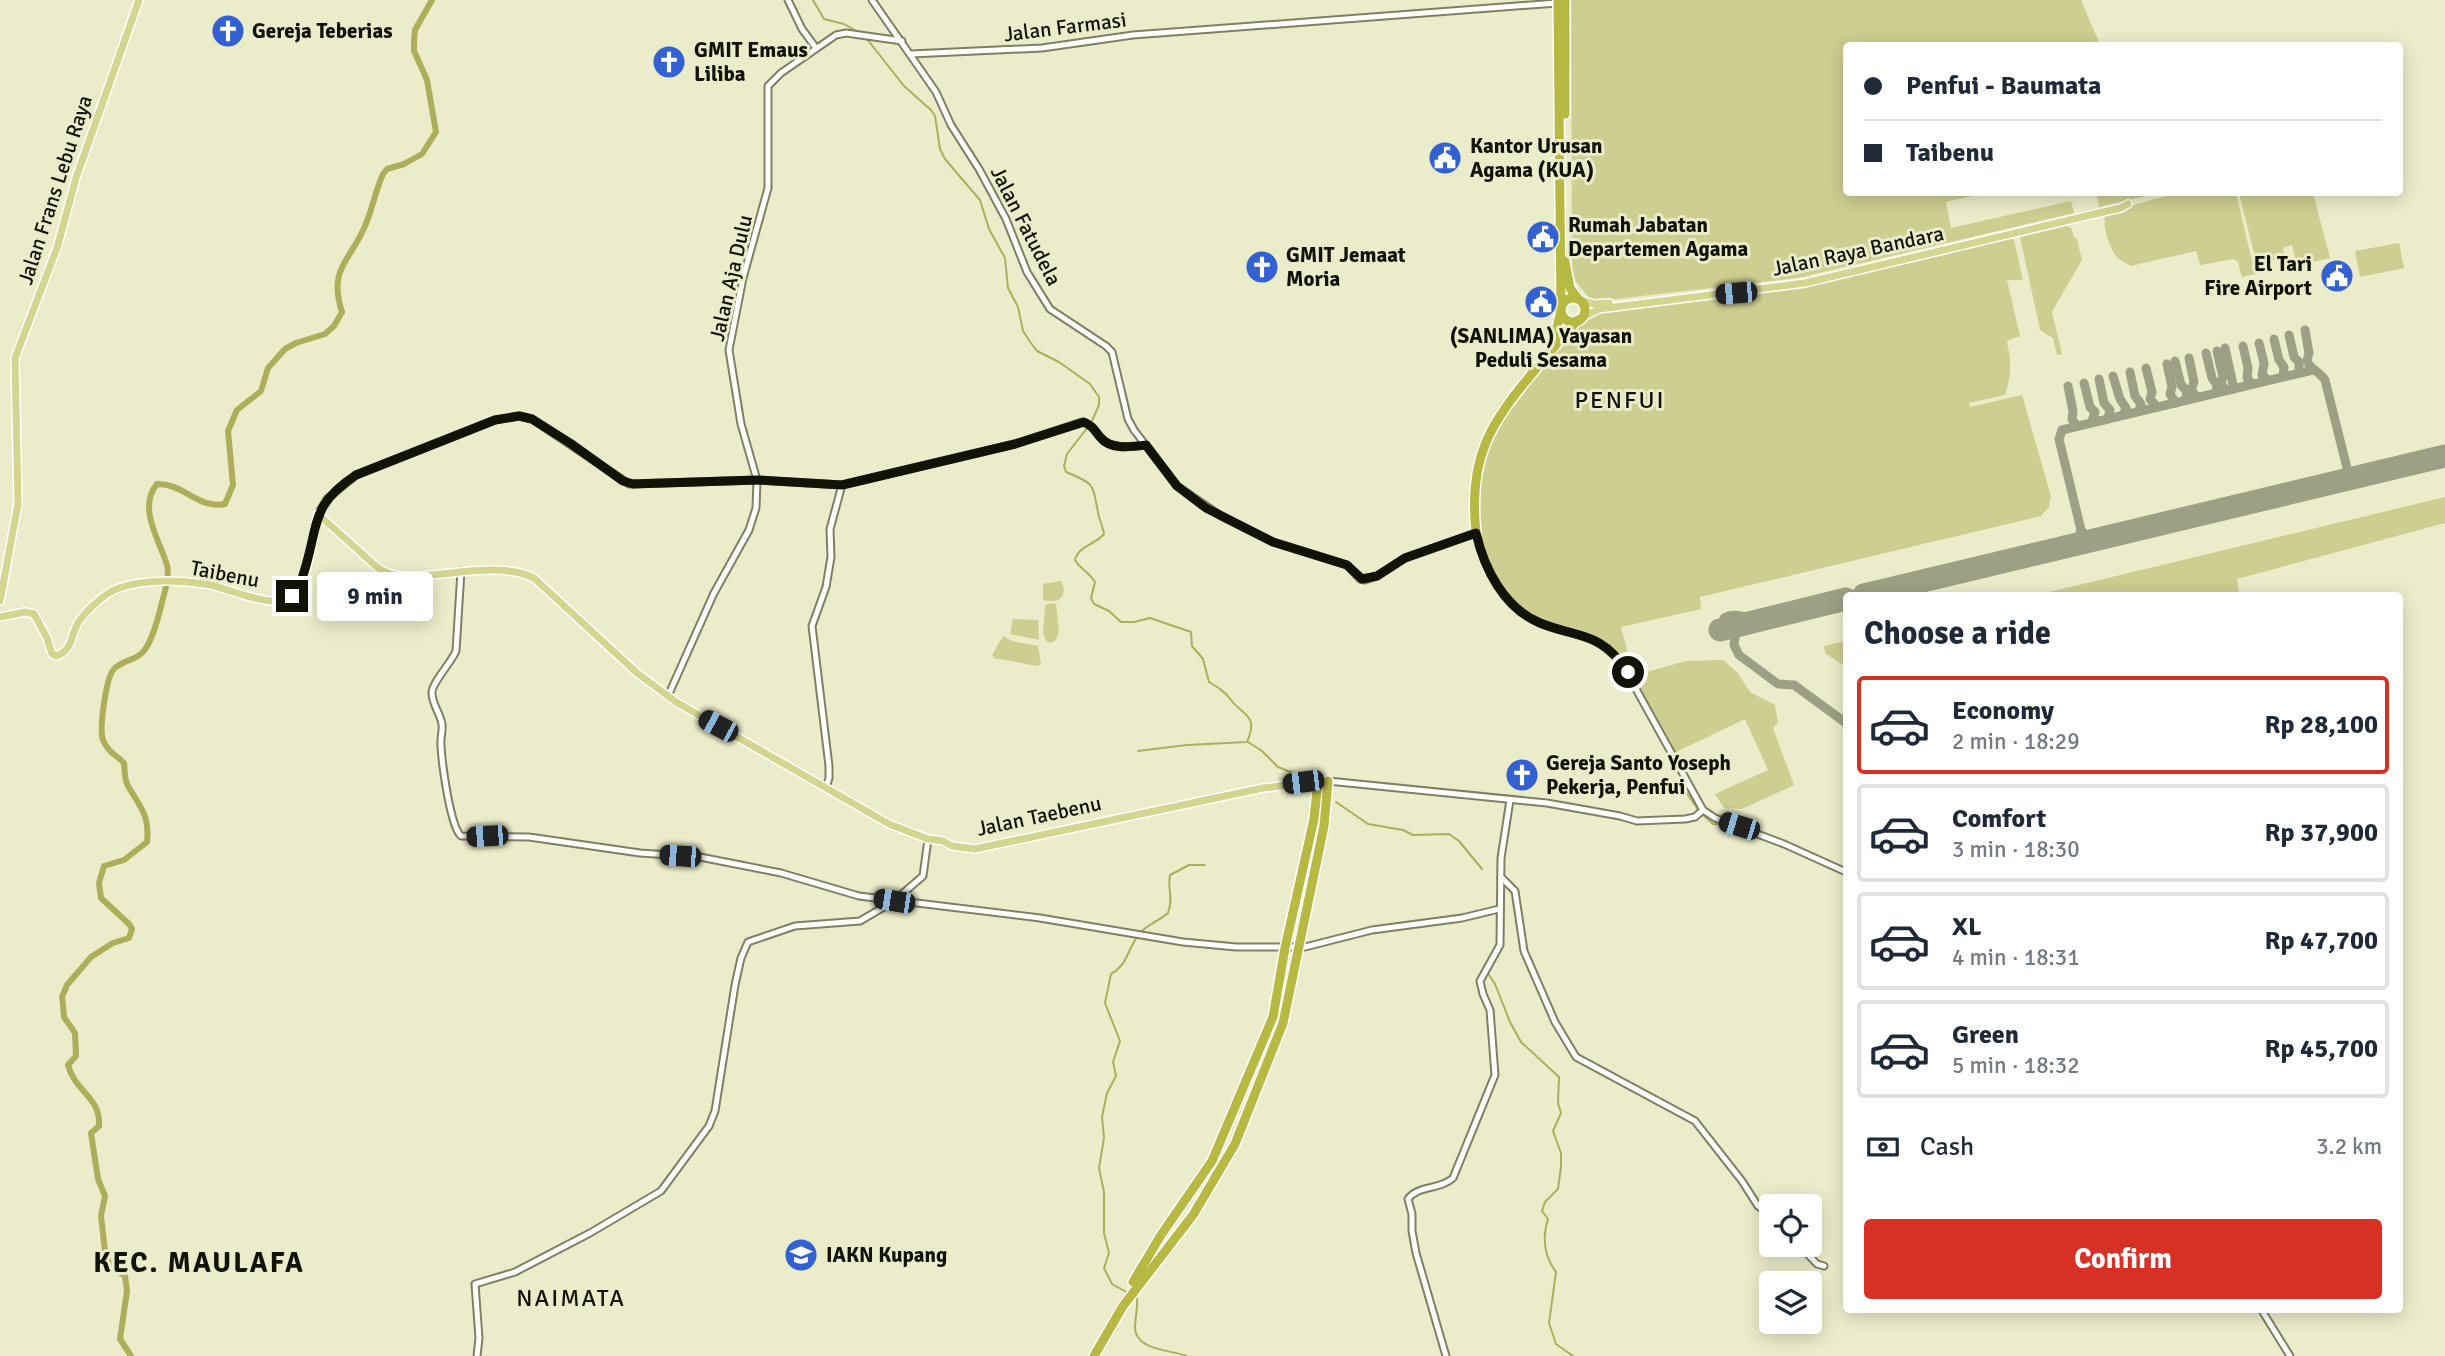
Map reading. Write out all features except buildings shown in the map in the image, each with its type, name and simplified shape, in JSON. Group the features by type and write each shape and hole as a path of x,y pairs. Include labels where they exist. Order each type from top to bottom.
{"highway":[{"path":"1552,348 1561,309 1560,1"},
{"path":"1476,533 1475,481 1483,447 1504,407 1552,348 1580,319 1585,308 1570,288 1566,272 1562,157"},
{"path":"1561,309 1567,300 1579,300"},
{"path":"1561,309 1567,320 1580,319"},
{"path":"1146,1268 1193,1215 1236,1143 1283,1023 1324,826 1320,781"},
{"path":"1092,1356 1121,1304 1146,1268 1219,1147 1273,1017 1320,781"}],"main road":[{"name":"Jalan Frans Lebu Raya","path":"0,601 18,504 15,358 57,248 76,178 139,0"},
{"name":"Jalan Raya Bandara","path":"1580,319 1599,309 1758,290 1833,275 2099,211"},
{"name":"Jalan Raya Bandara","path":"1579,300 1595,304 1610,303 1833,275"},
{"name":"Jalan Taebenu","path":"318,514 387,574 409,576 461,570 516,570 534,578 637,673 701,717 751,743 889,824 959,848 973,848 1170,807 1320,781"},
{"name":"Taibenu","path":"0,617 25,612 34,614 53,656 66,651 79,623 106,593 128,585 169,582 217,586 242,596 262,600 290,598 300,584 313,543 318,514"}],"street":[{"path":"788,0 802,29 816,48"},
{"name":"Jalan Fatudela","path":"872,0 936,92 951,125 1006,219 1027,272 1050,309 1112,352 1128,419 1177,486 1206,508 1273,542 1347,565 1362,579 1369,579 1405,558 1476,533"},
{"name":"Jalan Farmasi","path":"911,54 1042,48 1142,34 1560,1"},
{"name":"Jalan Aja Dulu","path":"668,696 714,593 749,530 756,508 758,480 739,417 730,342 747,263 768,188 768,86 781,73 829,38 839,34 902,41"},
{"path":"318,514 327,499 343,483 356,475 495,420 519,416 547,427 626,483 758,480 842,485 1015,444 1086,423 1093,426 1101,438 1113,445 1146,445"},
{"path":"826,788 829,766 812,626 826,587 831,557 830,529 842,485"},
{"path":"1476,533 1489,573 1501,592 1521,611 1539,622 1587,636 1602,644 1621,662 1702,812 1843,871"},
{"path":"461,570 456,650 451,662 433,685 432,692 442,724 441,743 449,807 458,834 470,837 529,837 640,853 700,857 757,867 849,894 1040,918 1197,944 1298,947 1330,942 1372,930 1462,918 1499,909"},
{"name":"Jalan Taebenu","path":"1320,781 1510,800 1642,821 1685,819 1702,812"},
{"path":"1446,1356 1416,1253 1408,1199 1414,1193 1443,1185 1453,1178 1495,1075 1490,1010 1480,981 1499,949 1501,858 1510,800"},
{"path":"477,1356 479,1338 475,1284 515,1272 656,1195 668,1184 709,1126 715,1111 739,966 748,942 795,926 860,921 894,901 923,876 928,839"},
{"path":"1501,877 1515,891 1524,951 1555,1022 1576,1057 1695,1121 1759,1206"},
{"path":"1810,1257 1817,1264 1824,1266"},
{"path":"2263,1313 2290,1356"}],"green space":[{"path":"1571,0 2081,0 2099,42 1843,42 1843,196 1973,196 1946,202 1951,228 2071,201 2074,213 1798,278 1599,301 1590,299 1575,280 1572,271"},
{"path":"2097,196 2146,196 2099,207"},
{"path":"2168,196 2237,196 2255,274 2242,277 2238,262 2234,259 2200,265 2196,251 2131,266 2117,257 2111,248 2105,216 2132,205"},
{"path":"2240,196 2314,196 2330,258 2297,266 2292,245 2283,248 2285,258 2257,265"},
{"path":"2067,226 2077,239 2082,260 2052,312 2062,354 2057,355 2053,338 2040,330 2020,237"},
{"path":"2011,238 2014,240 2023,280 2007,280 2020,336 2007,343 2010,375 2007,388 2005,395 1969,403 1970,407 2022,395 2051,496 2049,507 2041,516 1700,597 1701,609 1621,627 1630,661 1643,673 1686,661 1723,660 1737,672 1750,692 1775,705 1778,723 1773,728 1794,785 1742,809 1724,808 1715,794 1768,770 1745,719 1674,753 1628,667 1610,647 1584,631 1556,626 1532,616 1511,599 1499,583 1489,564 1483,543 1477,499 1482,456 1489,437 1562,341 1578,325 1597,313 1828,282"},
{"path":"2399,243 2404,268 2360,277 2355,251"},
{"path":"2445,497 2445,523 2237,579 2239,592 2049,592"},
{"path":"1061,581 1064,589 1060,599 1043,600 1043,584"},
{"path":"1056,604 1059,632 1056,640 1051,643 1046,641 1043,632 1045,605"},
{"path":"1013,619 1038,620 1039,640 1010,634"},
{"path":"1003,636 1012,641 1038,646 1041,664 1038,666 994,658 992,655"},
{"path":"1843,642 1843,665 1825,653 1824,646"}],"waterway":[{"path":"131,1356 120,1339 127,1291 125,1276 110,1266 105,1251 101,1216 105,1196 98,1179 91,1133 99,1126 99,1116 92,1101 71,1074 68,1065 76,1056 75,1033 64,1017 62,997 67,985 91,957 113,943 129,938 132,929 101,898 99,883 104,866 124,860 147,842 145,818 127,783 124,763 109,750 103,740 106,691 115,668 140,655 146,648 166,589 168,569 152,524 149,503 151,493 157,484 166,485 207,503 225,504 233,485 228,431 237,410 261,391 268,368 285,349 325,334 334,326 342,312 338,296 340,273 361,234 383,174 387,169 404,164 422,154 436,132 427,80 414,51 415,30 432,0"},
{"path":"813,0 824,19 844,24 860,33"},
{"path":"867,39 904,86 931,110 935,116 940,149 945,159 980,200 989,229 1005,258 1008,288 1018,307 1023,331 1037,351 1059,362 1090,384 1099,397 1099,405 1091,423 1067,454 1064,466 1066,472 1091,486 1104,534 1083,549 1075,560 1095,582 1091,598 1094,604 1109,611 1121,622 1150,618 1191,632 1192,646 1203,659 1209,682 1224,692 1250,721 1247,742 1138,751"},
{"path":"1248,742 1278,767 1308,779"},
{"path":"1684,789 1699,811"},
{"path":"1336,802 1368,824 1403,830 1413,835 1449,834 1459,841 1482,869"},
{"path":"1704,816 1713,824 1726,825"},
{"path":"1130,1294 1112,1284 1104,1268 1109,1253 1104,1233 1104,1192 1099,1168 1104,1138 1102,1117 1107,1093 1116,1076 1113,1062 1120,1041 1105,1003 1111,974 1125,961 1140,933 1168,913 1170,875 1189,865 1205,865"},
{"path":"1487,972 1521,1042 1559,1077 1558,1103 1561,1113 1553,1131 1561,1153 1561,1167 1558,1189 1545,1202 1542,1211 1548,1219 1545,1233 1547,1253 1556,1272 1549,1323 1556,1344 1573,1356"},
{"path":"1134,1297 1137,1299 1135,1328 1141,1341 1187,1356"}],"taxiway":[{"path":"2305,330 2309,353 2307,361 2325,380 2348,472"},
{"path":"2289,335 2294,357 2299,362 2299,373"},
{"path":"2274,339 2279,360 2284,367 2283,377"},
{"path":"2259,343 2264,363 2262,375 2268,380"},
{"path":"2243,346 2248,368 2247,378 2252,384"},
{"path":"2225,348 2234,389"},
{"path":"2217,351 2223,377 2221,383 2225,389"},
{"path":"2206,353 2212,378 2217,385 2216,393"},
{"path":"2189,358 2194,382 2191,390 2197,397"},
{"path":"2175,361 2181,385 2187,391 2186,398"},
{"path":"2167,364 2172,387 2170,394 2176,403"},
{"path":"2146,368 2152,392 2150,399 2157,407"},
{"path":"2096,541 2081,530 2059,439 2062,430 2313,370"},
{"path":"2130,372 2135,396 2141,404 2139,411"},
{"path":"2113,376 2120,399 2126,408 2123,415"},
{"path":"2099,379 2104,403 2110,410 2108,419"},
{"path":"2084,383 2090,407 2095,412 2092,421"},
{"path":"2068,386 2072,419 2077,426"},
{"path":"2344,480 2348,472 2356,477"},
{"path":"2072,545 2081,530"},
{"path":"1737,633 1727,633 1723,629 1724,618 1736,615 1756,621"},
{"path":"1756,621 1737,633 1734,645 1739,655 1778,684 1794,685 1843,721"}],"runway":[{"path":"1877,592 2445,456"},
{"path":"1720,630 1843,600"}],"place":[{"name":"Gereja Teberias","path":"228,31"},
{"name":"GMIT Emaus Liliba","path":"669,62"},
{"name":"Kantor Urusan Agama (KUA)","path":"1445,158"},
{"name":"Rumah Jabatan Departemen Agama","path":"1543,237"},
{"name":"GMIT Jemaat Moria","path":"1262,267"},
{"name":"El Tari Fire Airport","path":"2337,276"},
{"name":"(SANLIMA) Yayasan Peduli Sesama","path":"1541,302"},
{"name":"Gereja Santo Yoseph Pekerja, Penfui","path":"1522,775"},
{"name":"IAKN Kupang","path":"801,1255"}],"district":[{"name":"PENFUI","path":"1620,400"},
{"name":"KEC. MAULAFA","path":"199,1263"},
{"name":"NAIMATA","path":"571,1298"}],"route":[{"path":"292,596 298,590 322,505 343,483 356,475 495,420 519,416 532,419 629,484 758,480 842,485 1015,444 1084,422 1093,426 1101,438 1113,445 1146,445 1177,486 1206,508 1273,542 1347,565 1360,579 1377,576 1405,558 1476,533 1489,573 1501,592 1521,611 1539,622 1576,632 1602,644 1628,672"}]}
